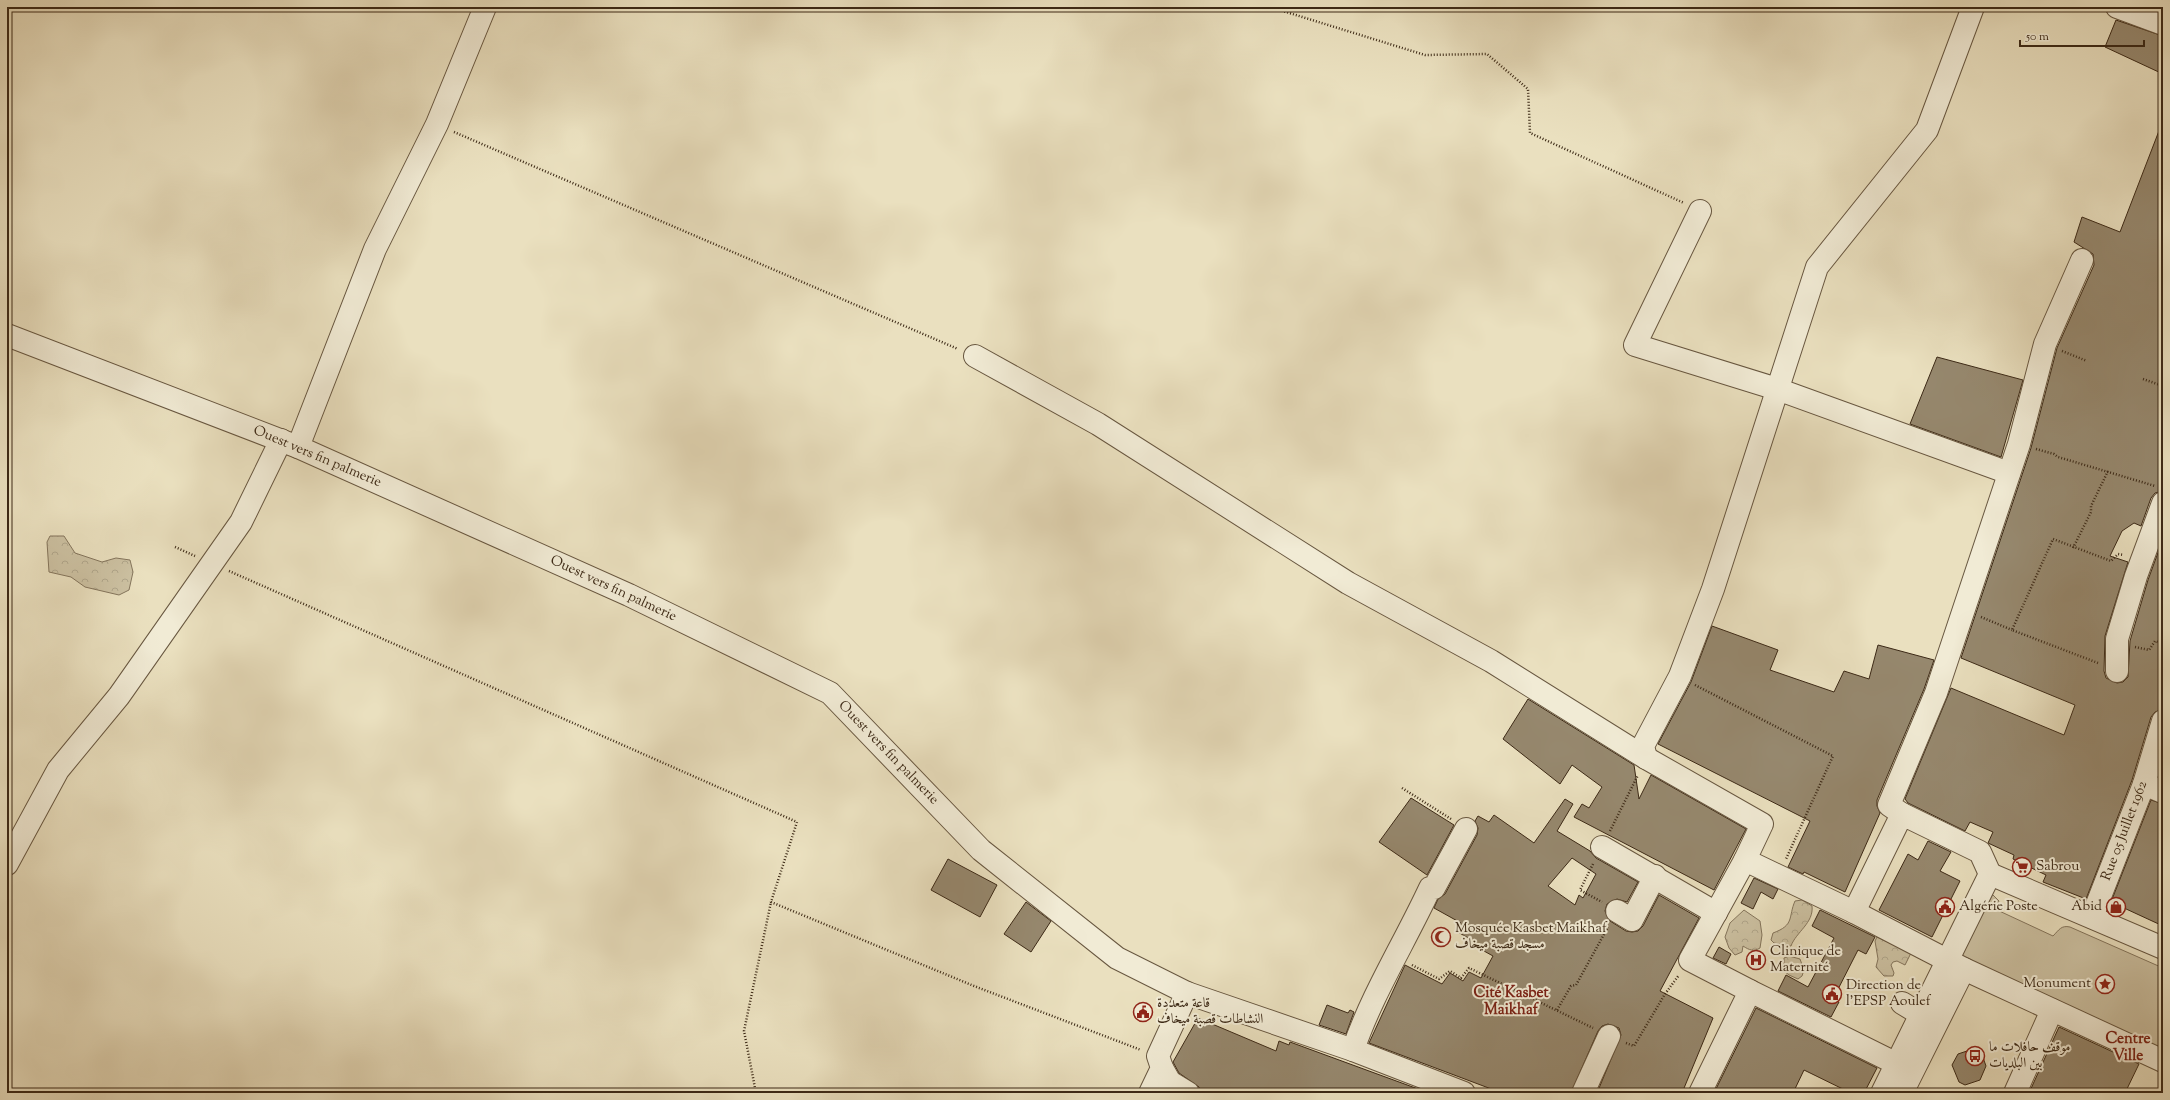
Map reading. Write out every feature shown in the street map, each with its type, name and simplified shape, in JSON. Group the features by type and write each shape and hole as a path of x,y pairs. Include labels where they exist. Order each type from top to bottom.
{"street":[{"path":"7,864 58,770 119,696 241,522 290,443 375,249 437,124 485,7"},
{"path":"1646,758 1643,746 1680,676 1713,589 1817,267 1927,130 1973,7"},
{"path":"2117,7 2163,24"},
{"path":"1700,211 1635,345 1777,389 2009,473"},
{"path":"2082,260 2045,344 2035,376 2019,444 1936,693 1889,805 1902,814 1980,852 1990,874 2163,948"},
{"name":"Ouest vers fin palmerie","path":"7,335 290,443 629,595 830,693 981,850 1117,958 1187,993 1352,1050 1464,1093"},
{"path":"975,356 1098,424 1348,584 1491,661 1646,758 1762,824 1745,860 1690,960 1897,1064"},
{"path":"2117,661 2118,639 2160,495"},
{"name":"Rue 05 Juillet 1962","path":"2092,917 2153,788 2163,721"},
{"path":"1854,912 1902,814"},
{"path":"1352,1050 1362,1023 1430,888 1434,888 1466,830"},
{"path":"1602,847 1655,876 1716,913"},
{"path":"1745,860 1854,912 1955,964 2163,1061"},
{"path":"1888,1093 1928,1019 1955,964 1990,874"},
{"path":"1617,911 1632,920 1655,876"},
{"path":"1700,1093 1750,991"},
{"path":"1150,1093 1160,1062 1187,993"},
{"path":"1902,1003 1928,1019"},
{"path":"2015,1093 2052,1010"},
{"path":"1888,1093 1897,1064 1928,1019"},
{"path":"1583,1093 1609,1036"},
{"path":"1160,1062 1170,1082 1188,1093"}],"path":[{"path":"1270,7 1425,55 1487,54 1528,89 1530,133 1700,211"},
{"path":"437,124 975,356"},
{"path":"2045,344 2087,360"},
{"path":"2143,379 2163,386"},
{"path":"2019,444 2108,471 2160,495"},
{"path":"2073,548 2091,512 2091,506 2108,471"},
{"path":"2012,630 2053,539 2073,548 2111,561 2118,554 2142,559"},
{"path":"175,548 797,822 772,902 744,1031 756,1093"},
{"path":"1963,615 1982,617 2012,630 2117,661 2131,646 2149,650 2155,641 2163,644"},
{"path":"1680,676 1757,718 1833,756 1779,876"},
{"path":"1557,1010 1571,986 1576,985 1617,911 1580,890 1646,758"},
{"path":"1402,788 1466,830"},
{"path":"772,902 1160,1062"},
{"path":"1396,957 1439,979 1450,971 1461,978 1469,968 1609,1036 1634,1046 1665,994 1690,960"}],"green space":[{"path":"50,536 64,536 75,553 102,562 116,558 130,560 133,572 129,590 119,595 85,587 71,577 49,572 47,542"},
{"path":"1988,895 1993,895 1999,901 1995,909 2053,936 2062,927 2070,927 2163,968 2163,1052 1960,958"},
{"path":"1802,900 1812,906 1812,912 1808,922 1793,941 1791,946 1774,943 1771,940 1773,933 1788,924 1795,901"},
{"path":"1744,910 1760,921 1762,935 1760,948 1752,950 1743,946 1742,952 1735,955 1729,948 1725,937 1730,923"},
{"path":"1877,937 1911,953 1905,965 1897,961 1893,962 1891,965 1894,973 1893,976 1884,976 1876,967 1878,959 1875,941"},
{"path":"1789,956 1800,959 1804,970 1802,976 1798,979 1784,971 1784,958"}],"building":[{"path":"2116,20 2163,36 2163,74 2105,47"},
{"path":"2162,123 2163,491 2155,493 2151,498 2141,526 2134,523 2122,531 2110,556 2128,562 2105,636 2104,671 2106,678 2117,683 2123,682 2128,677 2130,641 2148,580 2163,539 2163,709 2155,712 2151,717 2132,780 2086,899 2043,882 2046,875 2013,859 2014,855 1988,843 1993,832 1970,822 1965,831 1908,803 1905,799 1951,688 2064,735 2075,705 1961,658 2031,448 2057,348 2094,265 2093,254 2074,242 2082,217 2120,232"},
{"path":"1937,357 2023,380 2001,457 1910,424"},
{"path":"1712,626 1778,650 1770,670 1834,692 1844,671 1869,679 1878,645 1934,660 1924,689 1877,800 1877,806 1880,813 1845,892 1804,872 1803,874 1788,867 1810,821 1658,744 1691,682"},
{"path":"1528,699 1634,765 1639,799 1651,775 1746,829 1714,890 1574,817 1582,804 1589,808 1602,787 1572,765 1560,784 1503,739"},
{"path":"1411,798 1454,825 1427,875 1379,842"},
{"path":"1565,799 1573,804 1557,831 1590,851 1596,858 1638,882 1627,902 1617,899 1607,904 1605,911 1610,921 1626,931 1638,931 1643,926 1659,895 1699,918 1660,991 1713,1018 1682,1093 1597,1093 1621,1035 1619,1028 1608,1024 1602,1026 1598,1031 1571,1093 1502,1093 1369,1043 1405,965 1442,984 1450,973 1463,981 1469,972 1481,978 1493,956 1475,946 1477,943 1456,931 1461,923 1434,908 1438,899 1445,894 1477,835 1478,828 1475,821 1478,816 1489,822 1494,815 1534,843","holes":["1572,858 1596,874 1583,898 1579,895 1575,905 1548,886"]},
{"path":"2151,800 2163,804 2163,926 2111,902"},
{"path":"1928,841 1951,852 1940,871 1960,881 1932,937 1879,910 1908,854 1918,860"},
{"path":"948,859 997,885 980,917 931,890"},
{"path":"1754,878 1778,889 1773,899 1761,892 1753,909 1741,903"},
{"path":"1026,902 1051,921 1031,952 1004,934"},
{"path":"1820,910 1875,937 1866,954 1858,950 1833,999 1839,1002 1831,1017 1778,991 1786,975 1808,987 1834,938 1812,926"},
{"path":"1719,947 1731,954 1726,964 1713,958"},
{"path":"1327,1005 1348,1013 1350,1010 1354,1012 1346,1034 1319,1025"},
{"path":"1756,1008 1877,1068 1864,1093 1851,1093 1804,1070 1793,1093 1714,1093"},
{"path":"1198,1018 1276,1051 1279,1041 1289,1045 1290,1042 1429,1093 1200,1093 1199,1087 1179,1073 1173,1062"},
{"path":"2059,1027 2139,1064 2125,1093 2029,1093"},
{"path":"1973,1049 1981,1052 1986,1066 1980,1080 1965,1085 1959,1082 1952,1065 1958,1054"}],"place":[{"name":"Sabrou","path":"2022,867"},
{"name":"Algérie Poste","path":"1945,907"},
{"name":"Abid","path":"2116,907"},
{"name":"Mosquée Kasbet Maikhaf مسجد قصبة ميخاف","path":"1441,937"},
{"name":"Clinique de Maternité","path":"1756,960"},
{"name":"Monument","path":"2105,984"},
{"name":"Direction de l'EPSP Aoulef","path":"1832,994"},
{"name":"قاعة متعددة النشاطات قصبة ميخاف","path":"1143,1012"},
{"name":"موقف حافلات ما بين البلديات","path":"1975,1056"}],"district":[{"name":"Cité Kasbet Maikhaf","path":"1511,1002"},
{"name":"Centre Ville","path":"2128,1048"}]}
